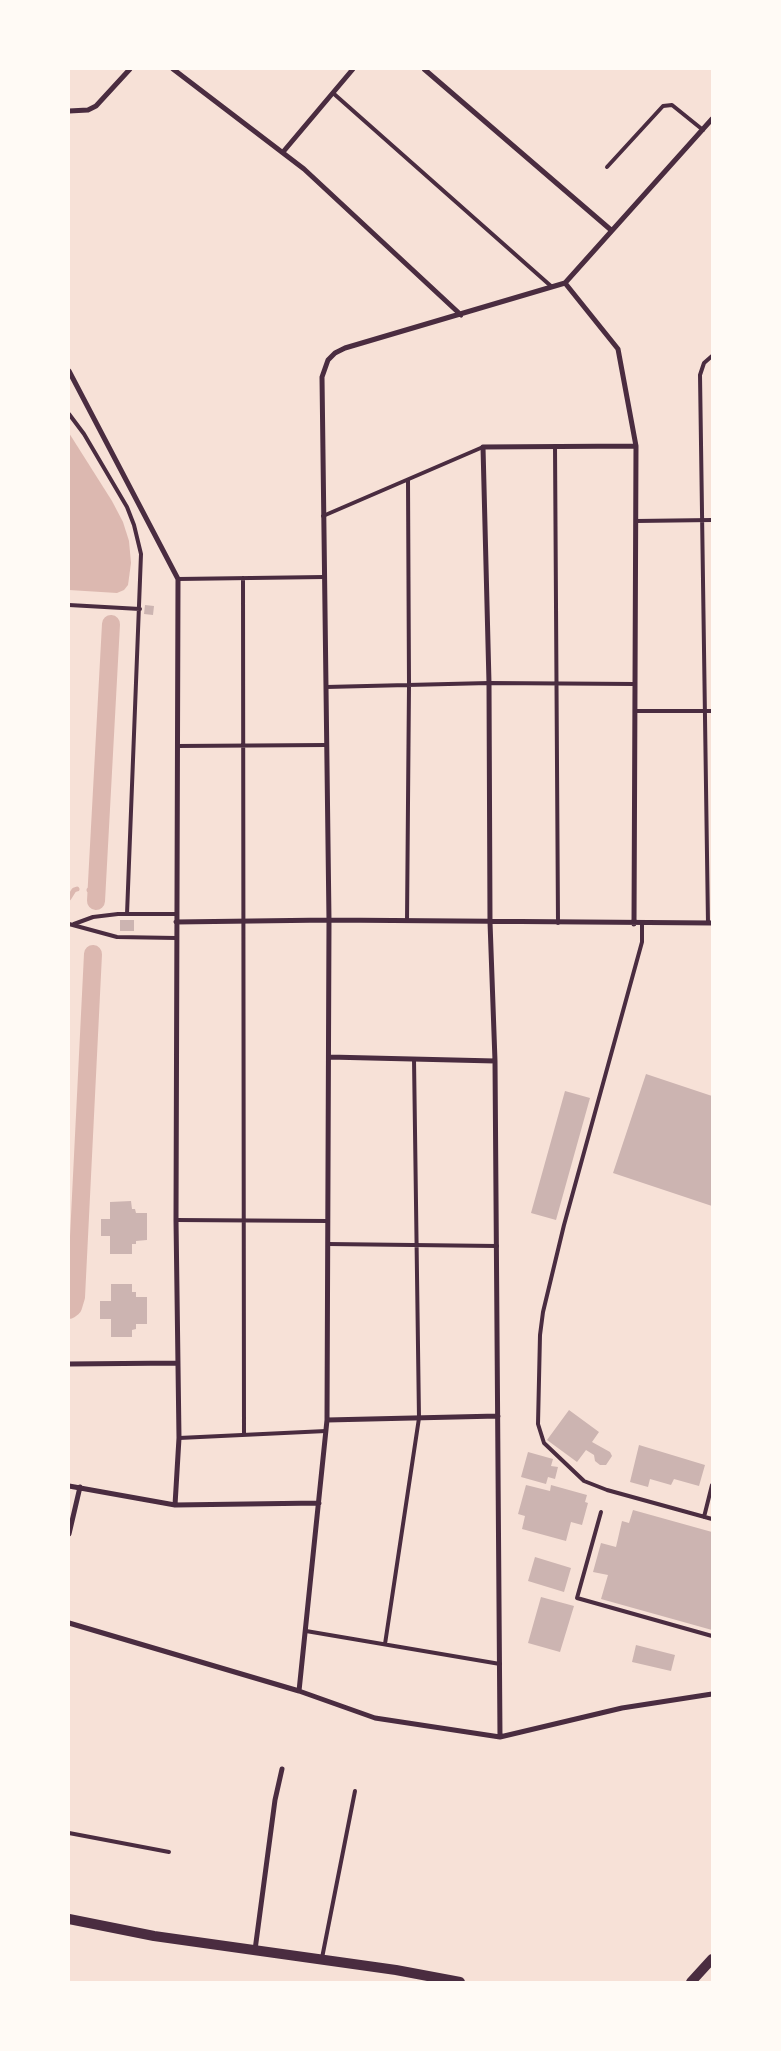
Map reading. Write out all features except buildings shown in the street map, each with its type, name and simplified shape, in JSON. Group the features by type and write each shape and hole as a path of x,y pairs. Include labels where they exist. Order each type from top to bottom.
{"main road":[{"path":"69,1921 154,1936 396,1970 460,1982"},
{"path":"691,1982 712,1959"}],"street":[{"path":"69,111 88,110 96,106 130,69"},
{"path":"173,69 304,169 461,315"},
{"path":"282,152 353,69"},
{"path":"424,69 612,230"},
{"path":"299,1691 327,1420 329,920 322,376 328,360 336,352 345,348 565,283 712,119"},
{"path":"565,283 618,349 636,446 634,924"},
{"path":"69,371 178,579 176,1220 179,1438 175,1505"},
{"path":"500,1737 496,1062 490,922 489,683 484,447 636,446"},
{"path":"176,922 329,920 634,924 710,923"},
{"path":"328,1057 496,1062"},
{"path":"69,1364 178,1363"},
{"path":"327,1420 498,1416"},
{"path":"69,1486 175,1505 319,1503"},
{"path":"69,1534 80,1487"},
{"path":"69,1623 299,1691 375,1718 500,1737 622,1708 712,1694"},
{"path":"255,1951 275,1800 282,1769"}],"lane":[{"path":"333,92 552,287"},
{"path":"607,167 663,106 672,105 703,130"},
{"path":"710,923 700,375 704,363 712,356"},
{"path":"69,414 84,434 127,506 141,554 127,914"},
{"path":"555,446 558,684 558,923"},
{"path":"323,516 484,447"},
{"path":"408,480 408,921"},
{"path":"636,522 712,520"},
{"path":"178,579 324,577"},
{"path":"243,578 244,1435"},
{"path":"69,605 140,609"},
{"path":"326,687 489,683 635,684"},
{"path":"635,711 712,711"},
{"path":"177,746 326,745"},
{"path":"69,924 93,917 127,914 176,914"},
{"path":"74,924 94,932 117,937 176,938"},
{"path":"642,924 642,942 564,1225 543,1312 540,1335 538,1424 544,1444 584,1481 606,1490 712,1519"},
{"path":"384,1644 419,1418 414,1059"},
{"path":"176,1220 328,1221"},
{"path":"328,1244 497,1246"},
{"path":"179,1438 326,1432"},
{"path":"704,1517 712,1485"},
{"path":"601,1512 577,1598 712,1636"},
{"path":"306,1631 500,1664"},
{"path":"321,1960 355,1791"},
{"path":"69,1833 169,1852"}],"shaded area":[{"path":"69,433 112,501 123,522 129,541 131,563 128,585 124,590 117,593 69,590"}],"waterway":[{"path":"96,901 111,624"},
{"path":"69,898 74,890 77,889"},
{"path":"89,890 96,890"},
{"path":"69,1310 73,1307 76,1297 93,954"}]}
